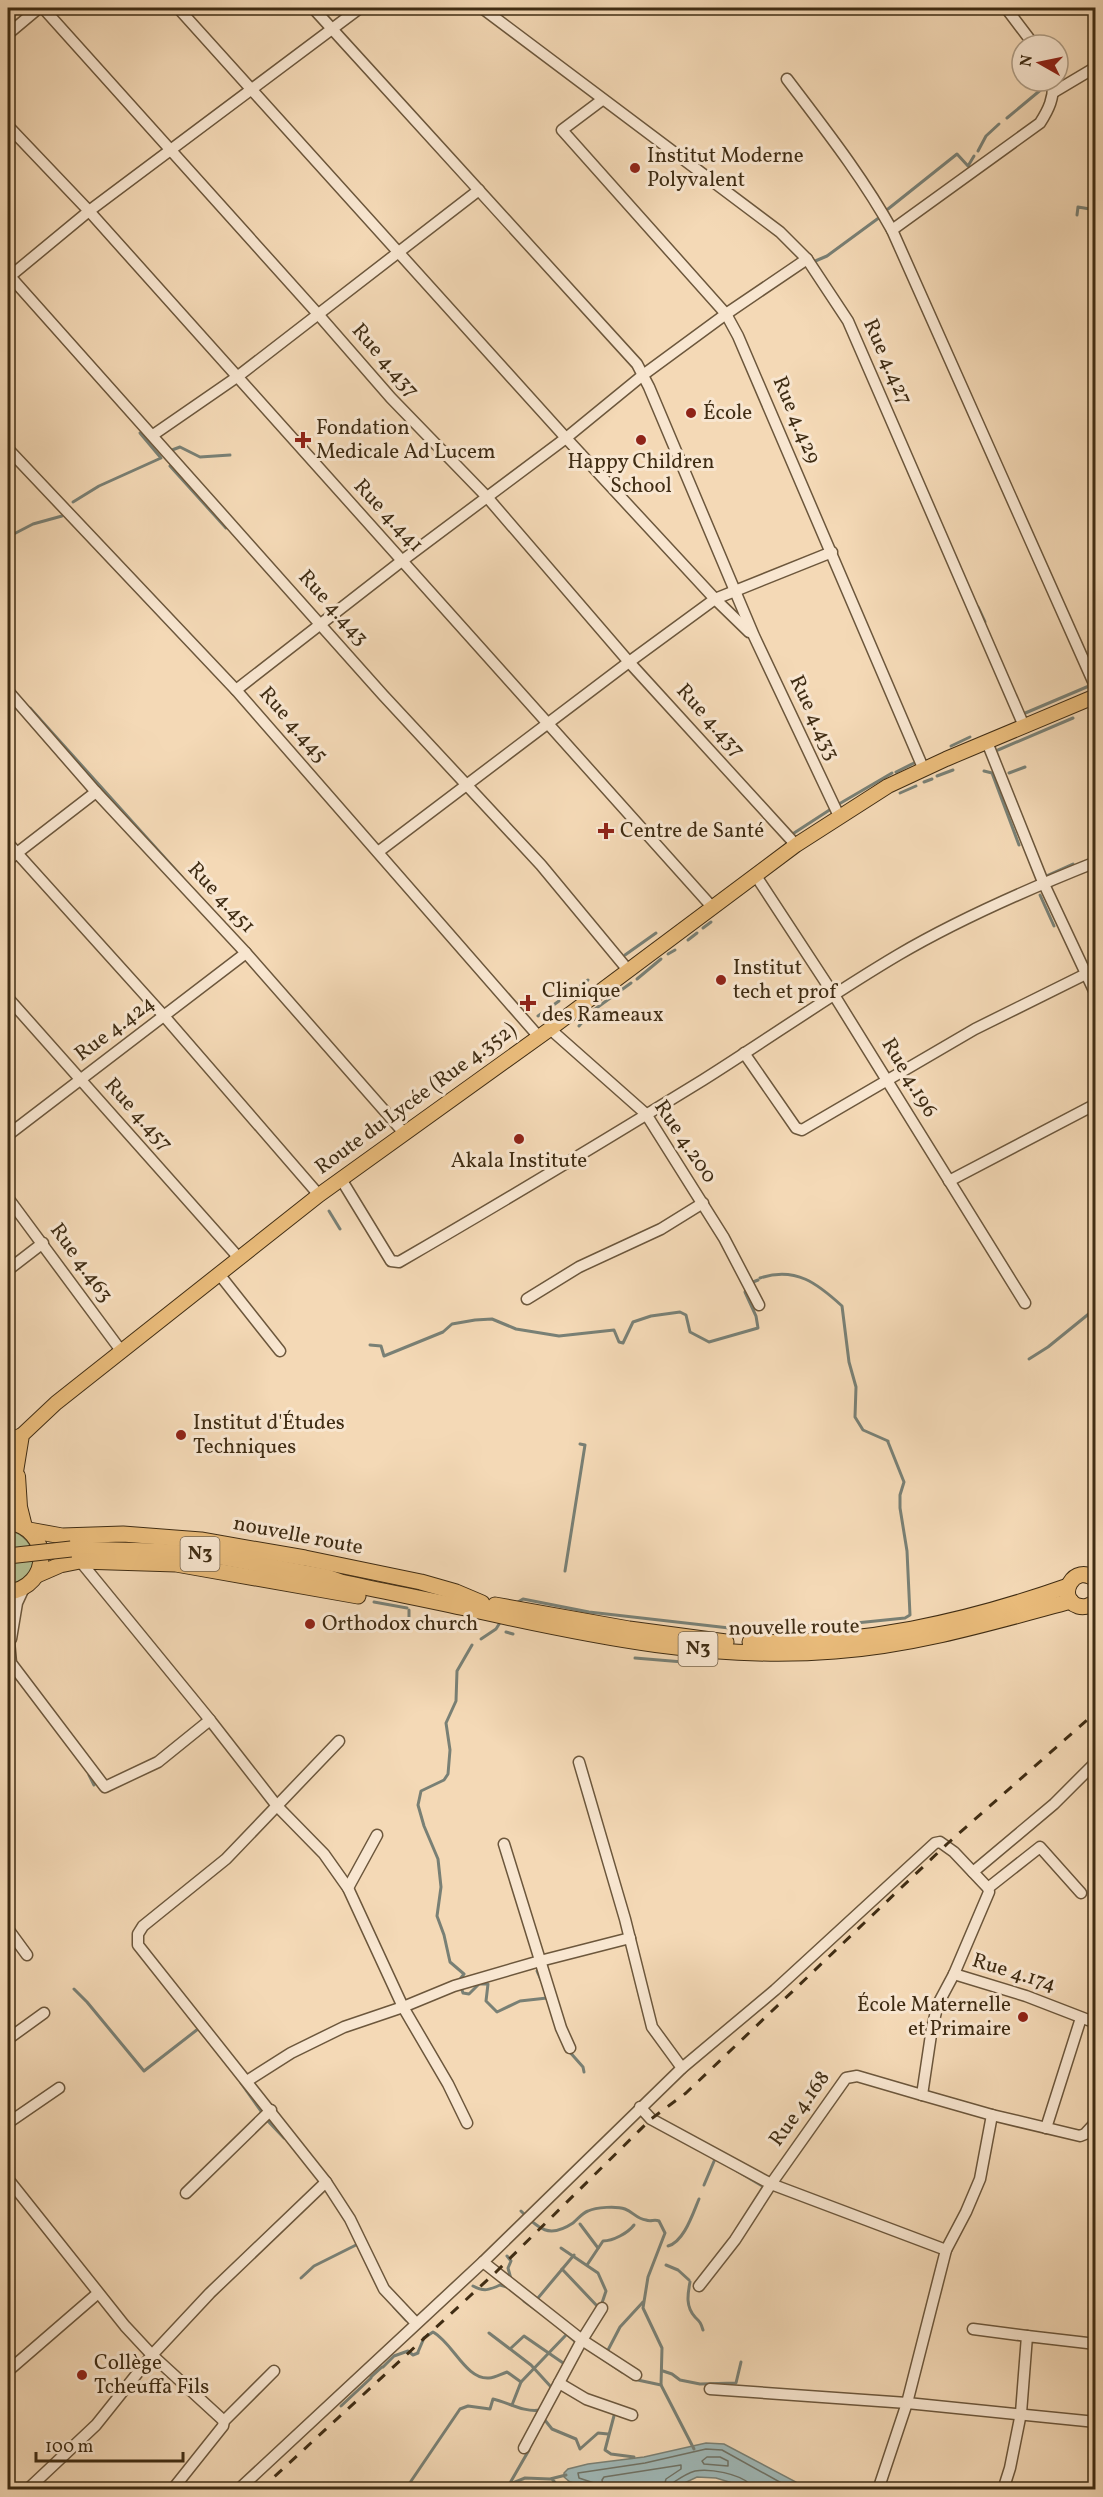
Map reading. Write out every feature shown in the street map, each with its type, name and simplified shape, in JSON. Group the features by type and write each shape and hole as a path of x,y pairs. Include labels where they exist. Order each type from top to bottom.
{"highway":[{"name":"nouvelle route","path":"8,1522 27,1529 62,1536 123,1534 211,1541 421,1582 456,1592 481,1607"},
{"path":"8,1592 24,1588 37,1575 41,1564 41,1551 37,1540 27,1529"},
{"name":"nouvelle route","path":"37,1575 76,1555 156,1551 210,1555 327,1577 342,1576 481,1607 658,1634 764,1643 827,1641 927,1628 1010,1606 1070,1594"},
{"name":"nouvelle route","path":"76,1555 176,1564 423,1609 452,1612 481,1607"},
{"path":"8,1556 76,1555"},
{"path":"1093,1576 1079,1575 1072,1579 1070,1594 1085,1607 1095,1601"}],"main road":[{"name":"Route du Lycée (Rue 4.352)","path":"22,1435 56,1403 341,1179 544,1033 796,845 888,786 1095,696"},
{"path":"8,1441 22,1435"},
{"path":"8,1499 15,1478 22,1435"},
{"path":"17,1457 20,1507 27,1529"}],"street":[{"path":"8,34 41,8"},
{"name":"Rue 4.437","path":"41,8 317,313 390,398 487,497 629,662 796,845"},
{"path":"178,8 566,438 715,599 754,636"},
{"name":"Rue 4.433","path":"313,8 637,364 754,636 839,816"},
{"path":"8,276 89,211 360,8"},
{"path":"1006,8 1025,33"},
{"name":"Rue 4.427","path":"489,9 602,100 780,232 807,259 848,321 1024,726"},
{"path":"1070,79 1095,68"},
{"path":"787,79 841,150 877,203 892,230 1095,688"},
{"path":"892,230 1040,123 1050,108 1052,93"},
{"name":"Rue 4.429","path":"602,100 562,130 726,314 738,336 832,552 924,770"},
{"name":"Rue 4.441","path":"8,126 89,211 713,908"},
{"path":"153,435 237,377 479,190"},
{"path":"236,690 403,560 566,438 643,375 726,314 807,259"},
{"name":"Rue 4.443","path":"8,276 465,784 541,865 628,970"},
{"name":"Rue 4.445","path":"8,449 236,690 378,852 544,1033"},
{"path":"378,852 465,784 715,599 832,552"},
{"name":"Rue 4.451","path":"8,691 96,792 246,953 404,1133"},
{"path":"987,741 1043,882 1091,972 1095,995"},
{"path":"12,856 96,792"},
{"path":"8,843 12,856 164,1016 319,1196"},
{"path":"341,1179 391,1261 396,1263 524,1189 929,937 1043,882 1095,862"},
{"name":"Rue 4.196","path":"756,876 834,995 1025,1303"},
{"name":"Rue 4.424","path":"8,1135 246,953"},
{"path":"744,1053 798,1130 991,1021 1091,972"},
{"name":"Rue 4.457","path":"8,998 239,1258"},
{"name":"Rue 4.200","path":"544,1033 646,1114 724,1238 759,1305"},
{"path":"950,1181 1095,1104"},
{"name":"Rue 4.463","path":"8,1198 122,1352"},
{"path":"527,1299 579,1267 647,1236 703,1203"},
{"path":"8,1270 43,1243"},
{"path":"219,1274 280,1351"},
{"path":"76,1555 277,1806 324,1854 348,1888 403,2007 448,2084 467,2123"},
{"path":"24,1588 16,1603 9,1664 105,1787 158,1762 210,1720"},
{"path":"8,1630 10,1645"},
{"path":"339,1741 226,1859 143,1926 138,1934 138,1945 326,2182 350,2219 384,2289 416,2323"},
{"path":"579,1762 630,1938 652,2026 682,2068"},
{"path":"974,1872 1053,1804 1095,1762"},
{"path":"348,1888 377,1835"},
{"path":"238,2490 483,2262 682,2068 775,1990 935,1843 940,1842 954,1852 974,1872 988,1888 988,1896 954,1974 938,2004 922,2096 1080,2136 1085,2134 1095,2122"},
{"path":"504,1844 564,2037 570,2048"},
{"path":"988,1888 1040,1847 1081,1893"},
{"path":"8,1929 27,1955"},
{"path":"247,2081 291,2053 344,2027 403,2007 458,1984 630,1938"},
{"name":"Rue 4.174","path":"954,1974 1035,1999 1095,2023"},
{"path":"8,2039 44,2013"},
{"path":"1046,2128 1082,2018"},
{"name":"Rue 4.168","path":"771,2184 846,2078 857,2076 922,2096"},
{"path":"8,2123 59,2088"},
{"path":"640,2107 651,2119 771,2184 946,2250"},
{"path":"186,2193 271,2110"},
{"path":"878,2490 907,2403 946,2250 980,2179 992,2115"},
{"path":"8,2179 97,2294 152,2355 224,2421"},
{"path":"27,2490 96,2425 152,2355 210,2294 326,2182"},
{"path":"699,2286 735,2240 771,2184"},
{"path":"483,2262 582,2340 636,2375"},
{"path":"8,2371 97,2294"},
{"path":"524,2448 582,2340 602,2308"},
{"path":"973,2329 1095,2344"},
{"path":"1003,2490 1010,2468 1021,2413 1027,2336"},
{"path":"172,2490 223,2426 224,2421 274,2371"},
{"path":"559,2384 586,2399 632,2415"},
{"path":"710,2389 907,2403 1095,2422"}],"green space":[{"path":"8,1530 16,1532 29,1543 34,1559 29,1574 20,1581 8,1585"}],"water":[{"path":"706,2443 724,2444 796,2482 802,2489 752,2489 716,2478 697,2477 672,2489 599,2490 570,2482 564,2477 568,2469 588,2464 644,2457"}],"waterway":[{"path":"1007,118 1037,93"},
{"path":"978,151 986,136 999,124"},
{"path":"888,209 957,154 968,166 974,156"},
{"path":"1077,215 1078,207 1096,210"},
{"path":"813,262 827,256 880,217"},
{"path":"1092,282 1096,262"},
{"path":"73,502 99,486 161,458 140,433"},
{"path":"172,450 180,447 200,457 230,455"},
{"path":"170,466 226,528"},
{"path":"8,537 33,524 62,516"},
{"path":"978,607 985,622"},
{"path":"1023,714 1089,686"},
{"path":"30,708 182,877"},
{"path":"998,750 1073,718"},
{"path":"951,746 970,737"},
{"path":"896,772 914,763"},
{"path":"1009,773 1025,767"},
{"path":"937,776 953,770"},
{"path":"984,771 992,773 1019,845"},
{"path":"839,804 892,773"},
{"path":"924,782 932,779"},
{"path":"900,793 916,786"},
{"path":"791,835 831,809"},
{"path":"1044,877 1073,864"},
{"path":"1040,895 1054,926"},
{"path":"703,928 711,922"},
{"path":"625,955 656,933"},
{"path":"688,940 697,933"},
{"path":"668,954 675,950"},
{"path":"637,979 661,959"},
{"path":"574,991 588,980"},
{"path":"579,1026 591,1012 631,983"},
{"path":"538,1016 559,1001"},
{"path":"329,1211 340,1229"},
{"path":"760,1278 785,1274 806,1279 842,1306 849,1362 856,1387 855,1417 863,1430 888,1441"},
{"path":"370,1345 381,1346 384,1356 443,1332 452,1324 492,1319 516,1329 559,1336 614,1330 619,1342 623,1343 633,1322 651,1316 680,1312 686,1315 690,1332 709,1342 758,1328 756,1316 745,1292 748,1284 758,1280"},
{"path":"1029,1359 1048,1347 1096,1308"},
{"path":"518,1602 523,1599 589,1612 738,1629 846,1624 905,1618 910,1615 907,1551 900,1508 900,1495 904,1482 888,1442"},
{"path":"565,1571 585,1445 580,1444"},
{"path":"374,1602 407,1608"},
{"path":"409,1610 409,1618"},
{"path":"481,1639 496,1629 501,1621"},
{"path":"506,1632 513,1634"},
{"path":"458,1982 464,1974 450,1962 437,1916 441,1887 438,1859 418,1805 421,1791 444,1780 448,1774 450,1750 446,1723 456,1701 457,1671 472,1645"},
{"path":"635,1658 695,1663"},
{"path":"89,1775 94,1785"},
{"path":"537,1971 541,1980"},
{"path":"461,1987 463,1993 469,1994 479,1984 488,1984 486,2001 497,2012 520,2001 547,1998"},
{"path":"74,1989 144,2071 198,2029"},
{"path":"568,2050 583,2067 584,2072"},
{"path":"241,2083 263,2114"},
{"path":"266,2119 284,2138"},
{"path":"704,2185 715,2159 712,2157"},
{"path":"737,2171 764,2187"},
{"path":"668,2246 679,2239 683,2233 699,2199"},
{"path":"521,2211 533,2223 551,2231 565,2228 586,2212 601,2208 621,2208 643,2219 659,2221 665,2233 648,2277 643,2308 662,2348 661,2385"},
{"path":"580,2224 598,2248"},
{"path":"587,2265 603,2241 620,2236 634,2225"},
{"path":"301,2278 314,2266 358,2244"},
{"path":"561,2248 598,2273 606,2291 602,2303"},
{"path":"538,2298 574,2255"},
{"path":"507,2256 511,2261 508,2268 511,2279"},
{"path":"666,2265 678,2270 689,2280"},
{"path":"562,2269 599,2308"},
{"path":"690,2282 688,2304 703,2330"},
{"path":"473,2286 483,2290 500,2285 507,2287"},
{"path":"524,2301 535,2309"},
{"path":"607,2352 620,2327 643,2302"},
{"path":"394,2307 406,2320"},
{"path":"562,2330 577,2343"},
{"path":"424,2338 433,2332 447,2344 466,2367 481,2377 491,2378 507,2372 521,2382"},
{"path":"489,2333 531,2365 552,2388"},
{"path":"512,2405 521,2382 566,2335"},
{"path":"511,2348 524,2336 566,2365"},
{"path":"418,2352 424,2338"},
{"path":"383,2367 394,2356 408,2351 413,2355 418,2353"},
{"path":"600,2357 622,2372"},
{"path":"663,2371 680,2380 700,2384 736,2383 741,2362"},
{"path":"371,2377 382,2367"},
{"path":"341,2406 371,2378"},
{"path":"633,2379 661,2385 694,2449"},
{"path":"405,2490 460,2409 468,2406 490,2409 493,2399 522,2409 540,2410"},
{"path":"615,2412 605,2450 611,2454 634,2457"},
{"path":"544,2419 552,2429 576,2439 580,2449 598,2433 608,2434"},
{"path":"510,2483 529,2450"},
{"path":"487,2487 505,2486 525,2478 550,2479 566,2475"},
{"path":"552,2479 566,2490"}],"railway":[{"path":"260,2490 496,2272 651,2119 686,2093 947,1844 1096,1712"}],"place":[{"name":"Institut Moderne Polyvalent","path":"635,168"},
{"name":"École","path":"691,413"},
{"name":"Fondation Medicale Ad Lucem","path":"303,440"},
{"name":"Happy Children School","path":"641,440"},
{"name":"Centre de Santé","path":"606,831"},
{"name":"Institut tech et prof","path":"721,980"},
{"name":"Clinique des Rameaux","path":"528,1003"},
{"name":"Akala Institute","path":"519,1139"},
{"name":"Institut d'Études Techniques","path":"181,1435"},
{"name":"Orthodox church","path":"310,1624"},
{"name":"École Maternelle et Primaire","path":"1023,2017"},
{"name":"Collège Tcheuffa Fils","path":"82,2375"}]}
